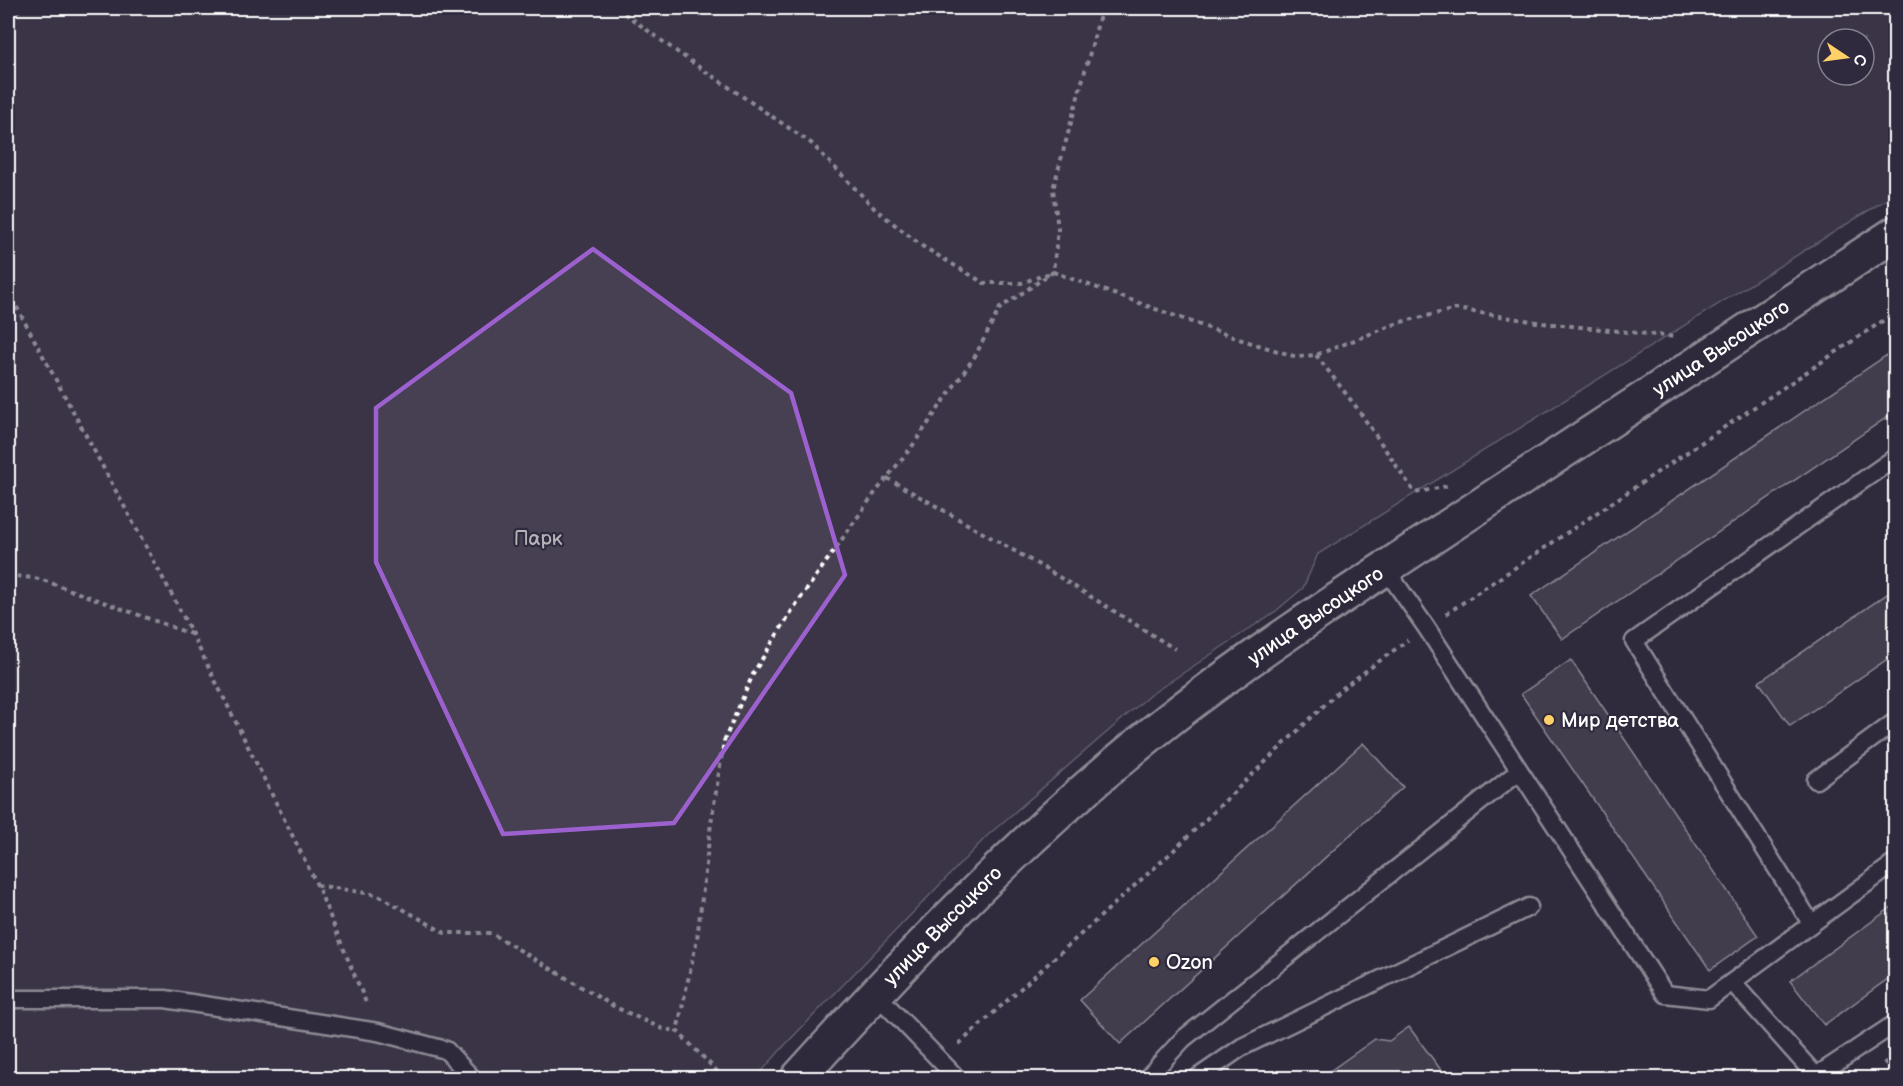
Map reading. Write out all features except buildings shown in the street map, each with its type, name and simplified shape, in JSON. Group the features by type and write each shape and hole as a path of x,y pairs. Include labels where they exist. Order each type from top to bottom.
{"street":[{"name":"улица Высоцкого","path":"798,1078 875,993 1014,855 1174,716 1259,654 1385,568 1896,233"}],"lane":[{"path":"1811,923 1634,641 1896,457"},
{"path":"1385,568 1426,627 1665,994 1709,999 1896,862"},
{"path":"1816,780 1896,721"},
{"path":"1147,1078 1183,1039 1519,771"},
{"path":"1197,1078 1242,1047 1529,907"},
{"path":"1732,982 1816,1076 1896,1023"},
{"path":"875,993 957,1078"},
{"path":"8,999 165,999 378,1032 446,1050 472,1078"}],"path":[{"path":"8,15 24,8"},
{"path":"617,8 689,61 811,143 875,209 922,246 984,284 1021,283 1053,272 1239,339 1297,357 1316,355 1401,322 1456,309 1543,323 1686,338"},
{"path":"677,1031 697,939 711,823 724,741 754,672 788,618 870,498 912,445 975,356 1000,308 1053,272 1058,228 1053,189 1102,8"},
{"path":"8,291 192,634 317,885 378,1032"},
{"path":"940,1062 1173,851 1340,690 1426,627 1896,312"},
{"path":"1316,355 1357,408 1415,493 1447,486"},
{"path":"887,478 1046,569 1175,649"},
{"path":"8,575 40,579 192,634"},
{"path":"317,885 378,895 445,933 491,933 615,1007 663,1029 677,1031 724,1078"}],"highlighted area":[{"path":"593,249 791,393 845,575 674,823 503,834 376,562 376,408"}],"green space":[{"name":"Парк","path":"8,8 1895,8 1895,194 1318,554 1303,588 1276,611 1150,695 987,836 784,1046 756,1078 8,1078"}],"place":[{"name":"Мир детства","path":"1549,720"},
{"name":"Ozon","path":"1154,962"}]}
